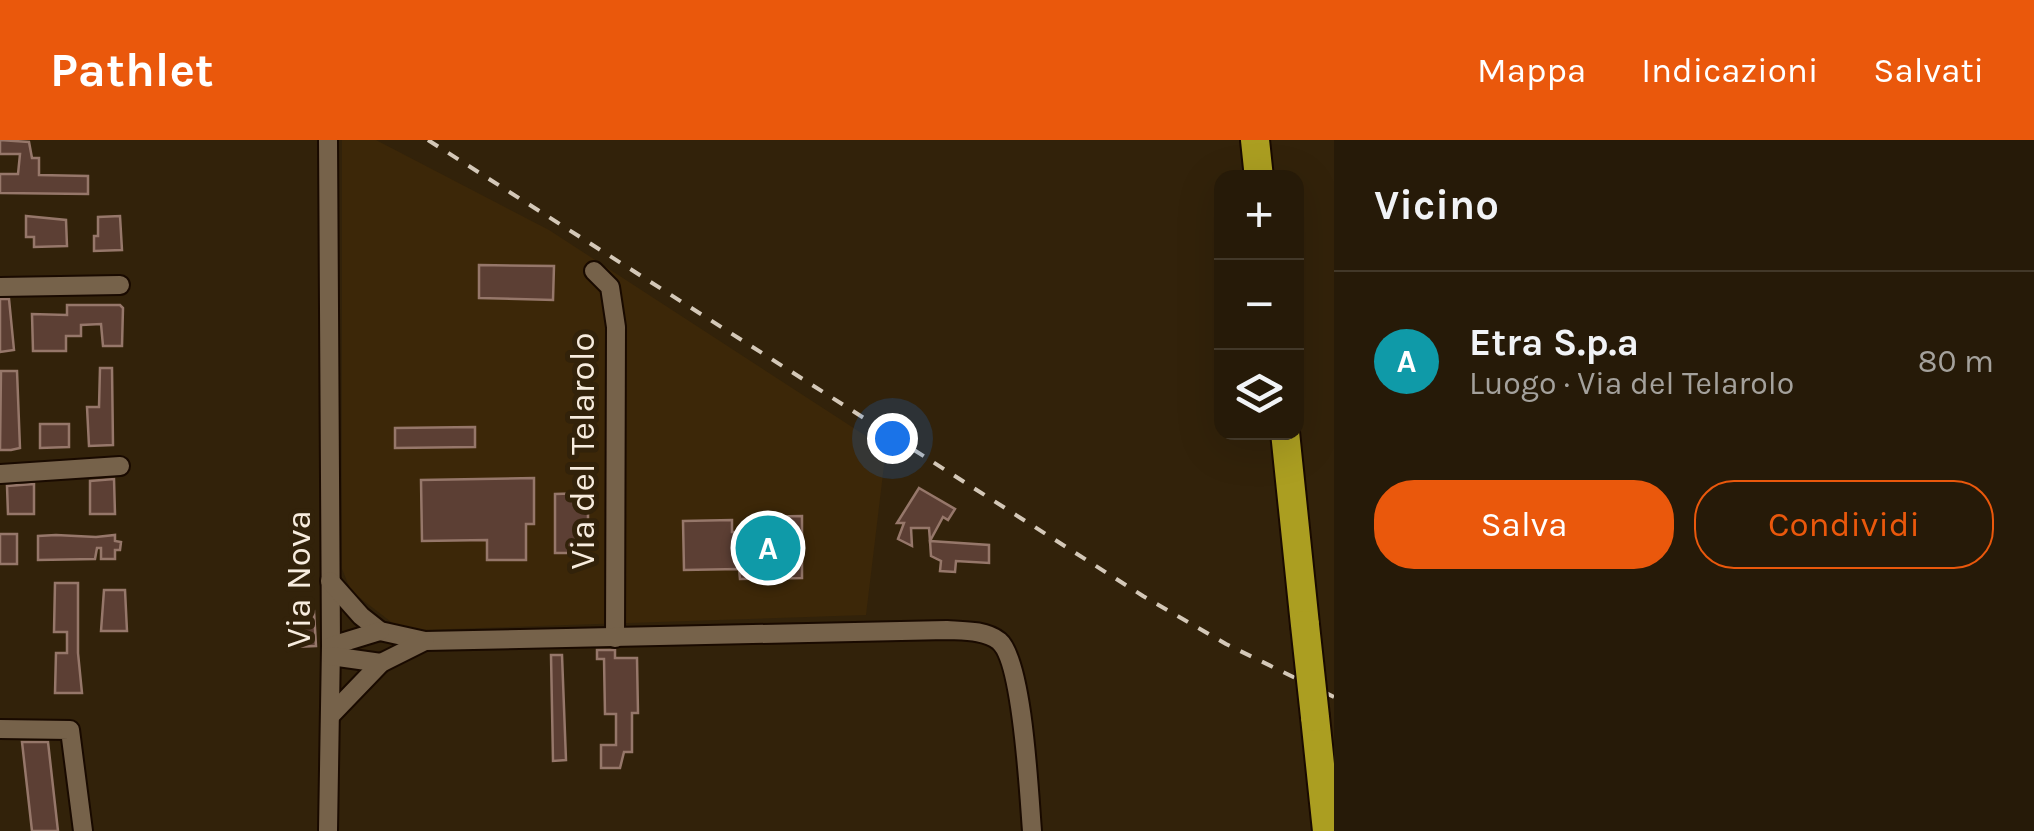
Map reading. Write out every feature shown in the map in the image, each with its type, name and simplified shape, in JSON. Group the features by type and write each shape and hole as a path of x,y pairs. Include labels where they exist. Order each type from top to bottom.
{"highway":[{"path":"1255,140 1258,170"},
{"path":"1286,440 1327,831"}],"street":[{"name":"Via Nova","path":"328,140 331,326 328,831"},
{"name":"Via del Telarolo","path":"594,271 610,287 616,326 614,638"},
{"path":"0,287 120,286"},
{"path":"0,474 120,466"},
{"path":"330,582 380,632"},
{"path":"331,651 380,632 425,641 971,631 996,638 1007,650 1014,676 1032,831"},
{"path":"330,716 381,663 425,641"},
{"path":"331,651 381,663"},
{"path":"0,729 70,730 83,831"}],"shaded area":[{"path":"342,140 376,140 549,230 886,449 866,615 422,630 395,625 351,591 342,569"}],"building":[{"path":"0,140 29,142 32,158 39,158 39,175 88,176 88,194 0,193 0,174 18,174 20,154 0,154"},
{"path":"26,216 66,220 67,246 34,247 34,237 26,237"},
{"path":"120,216 122,250 94,251 98,217"},
{"path":"479,265 554,266 553,300 479,298"},
{"path":"0,299 9,299 14,350 0,352"},
{"path":"67,305 120,305 122,346 103,346 101,324 81,325 81,336 66,336 66,351 33,351 32,314 67,315"},
{"path":"100,368 112,368 113,445 89,446 87,407 99,407"},
{"path":"1,371 17,371 20,448 11,450 0,450"},
{"path":"40,424 69,424 69,447 40,448"},
{"path":"475,427 475,447 395,448 395,428"},
{"path":"534,478 534,524 526,524 526,560 487,560 487,540 422,541 421,480"},
{"path":"114,479 115,514 90,514 90,481"},
{"path":"34,484 34,514 8,514 7,486"},
{"path":"919,488 955,509 948,520 943,517 930,541 929,528 911,528 912,546 898,539 904,523 897,523"},
{"path":"588,493 588,553 555,553 555,494"},
{"path":"802,516 802,578 740,579 739,569 684,570 683,521 732,520 732,532 754,532 754,517"},
{"path":"0,534 17,534 17,564 0,564"},
{"path":"115,535 115,541 121,542 120,550 115,550 115,559 101,559 101,548 97,548 95,559 38,560 38,536"},
{"path":"930,541 989,545 989,563 956,561 955,572 940,571 941,561 931,556"},
{"path":"55,583 78,583 82,693 55,693 56,653 67,653 67,632 54,632"},
{"path":"104,590 125,590 127,631 101,631"},
{"path":"314,611 316,646 293,647 292,612"},
{"path":"597,650 615,650 615,658 637,658 638,713 632,713 632,752 624,752 620,768 601,768 601,745 616,745 616,714 605,714 604,659 597,659"},
{"path":"551,655 562,655 566,760 553,761"},
{"path":"22,742 48,742 58,831 32,831"}],"railway":[{"path":"428,140 1143,596 1226,644 1334,697"}],"place":[{"name":"Etra S.p.a","path":"768,548"}]}
